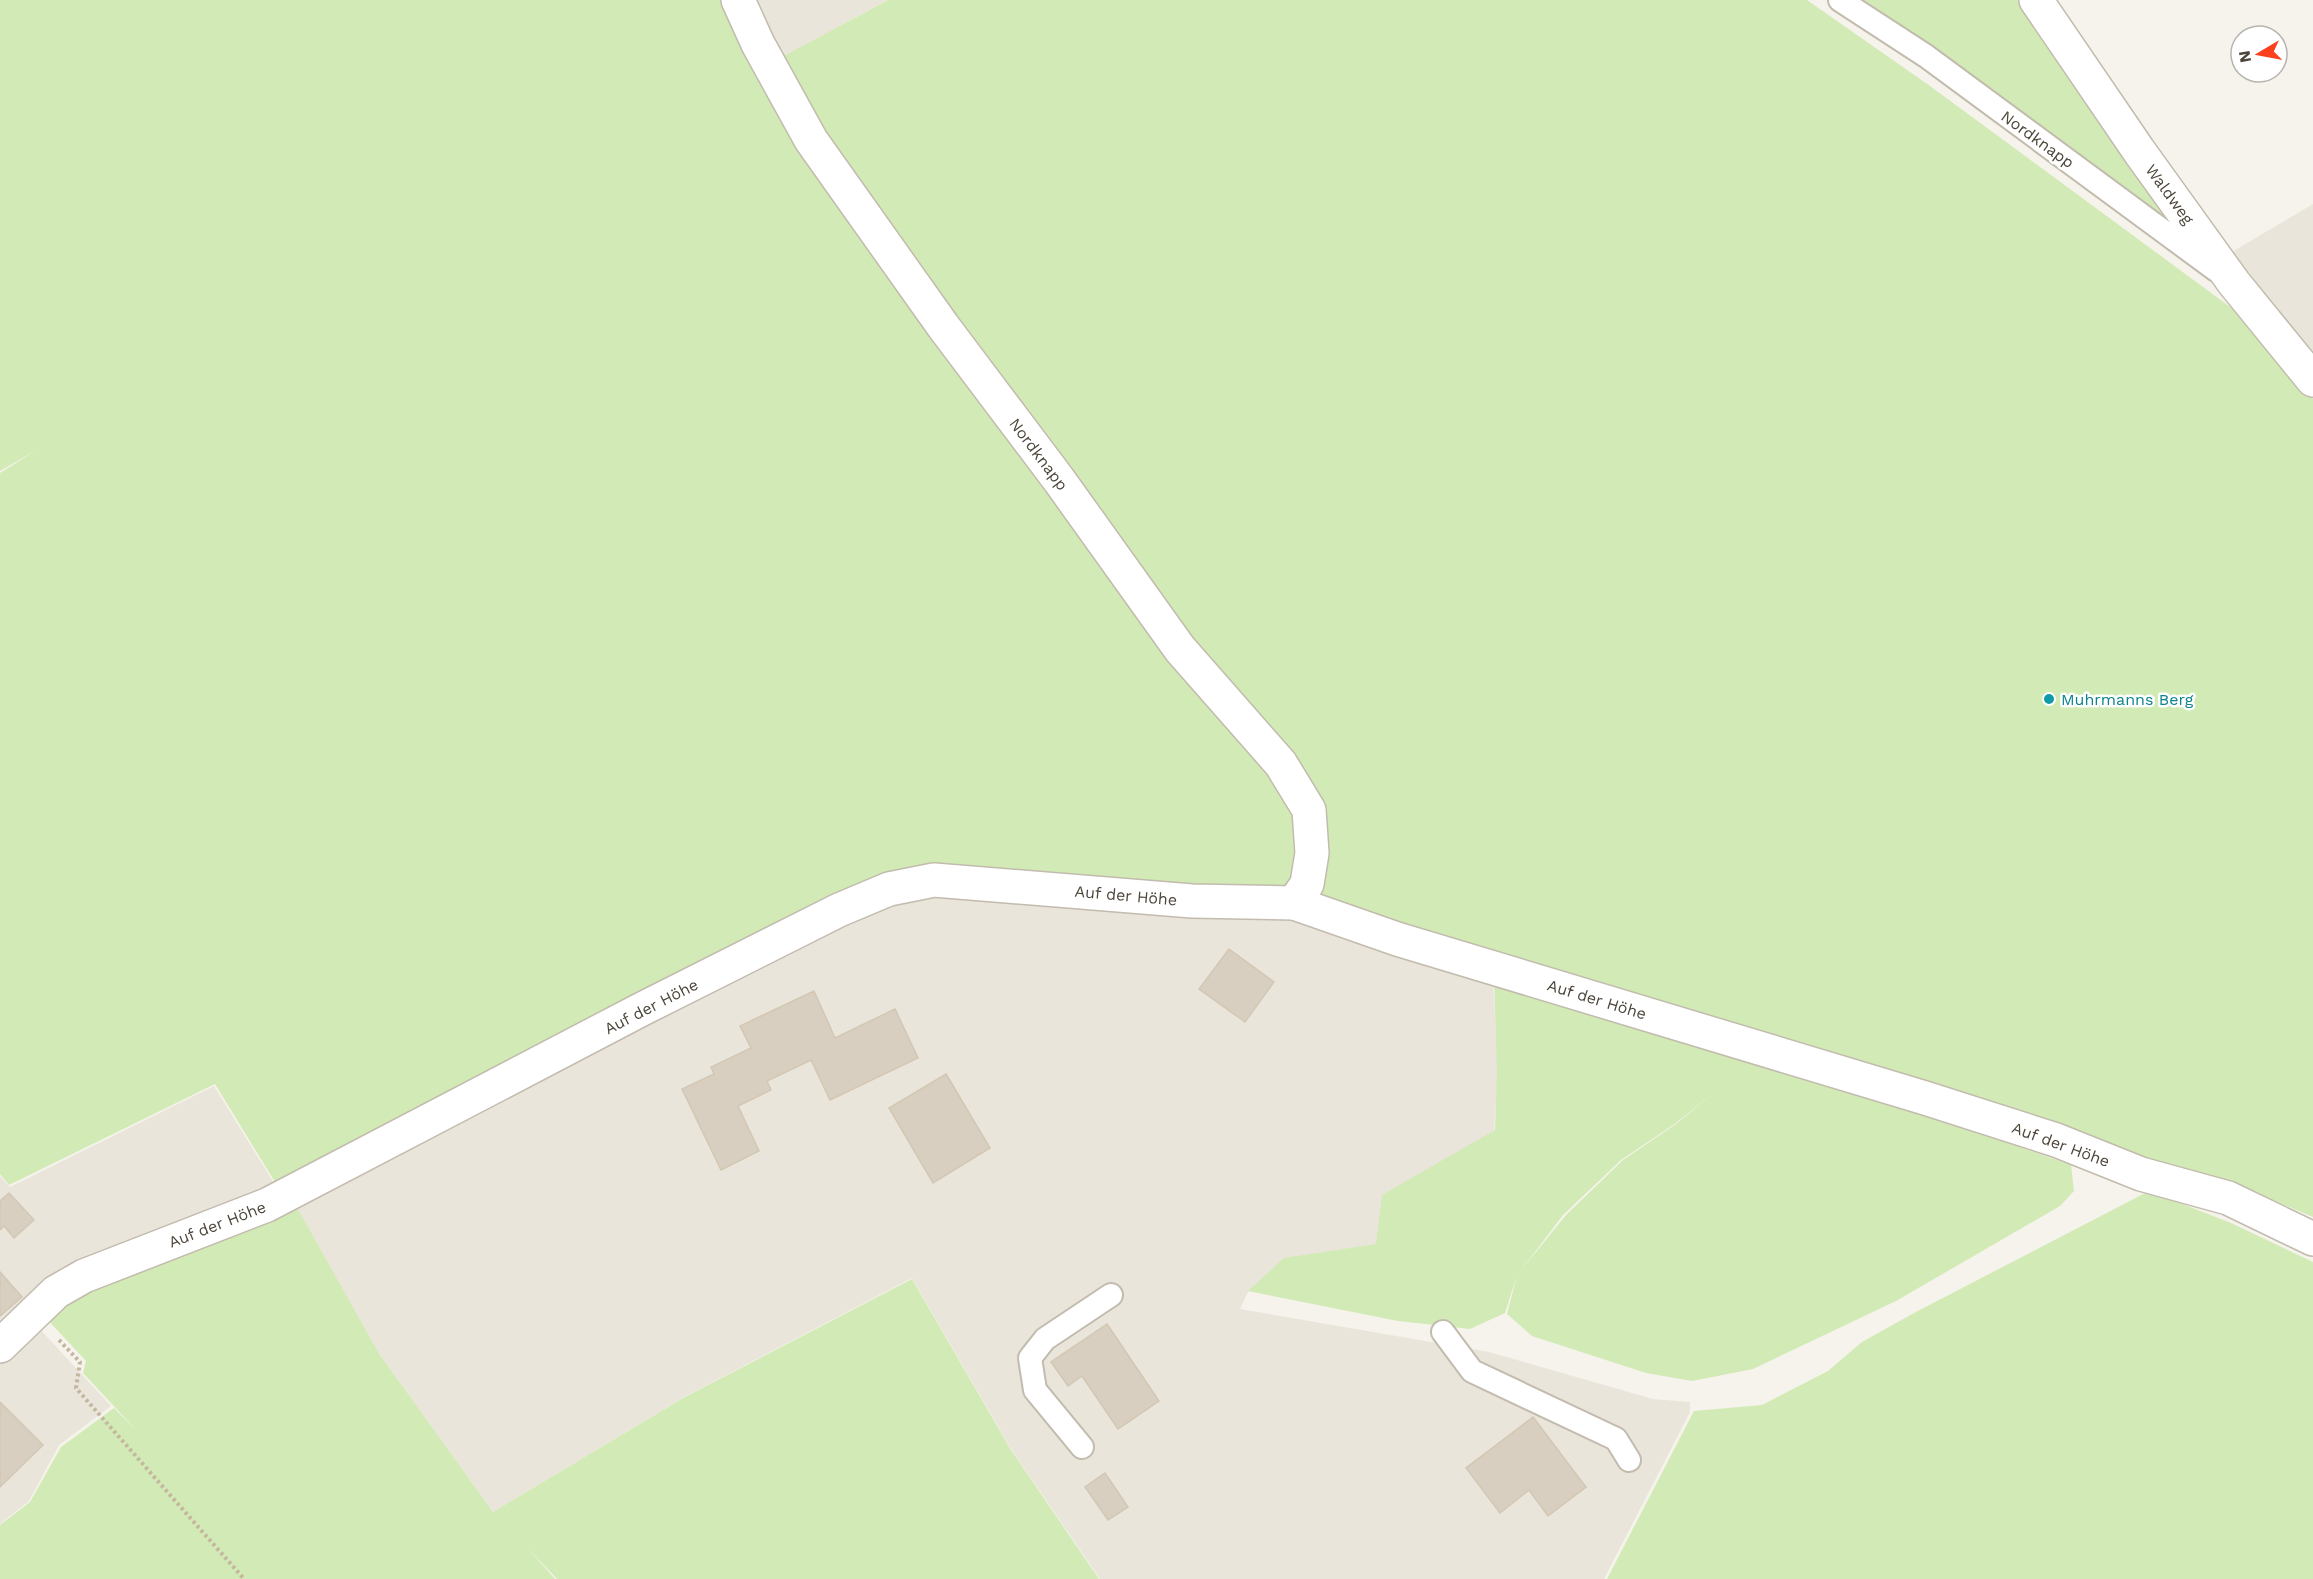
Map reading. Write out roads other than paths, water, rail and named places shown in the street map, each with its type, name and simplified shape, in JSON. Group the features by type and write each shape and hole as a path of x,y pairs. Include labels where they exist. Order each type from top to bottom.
{"street":[{"name":"Nordknapp","path":"738,0 758,44 812,140 943,326 1059,480 1180,649 1281,764 1309,810 1312,854 1307,884 1294,903"},
{"name":"Waldweg","path":"2036,0 2139,151 2234,283 2313,380"},
{"name":"Auf der Höhe","path":"0,1346 56,1292 84,1276 267,1205 644,1008 839,910 889,889 934,880 1192,900 1294,903 1397,939 1902,1091 2056,1140 2141,1174 2228,1198 2313,1239"}],"lane":[{"name":"Nordknapp","path":"1840,0 1926,56 2234,283"},
{"path":"1082,1447 1035,1390 1030,1358 1045,1339 1111,1294"},
{"path":"1443,1332 1472,1371 1616,1439 1629,1460"}],"place":[{"name":"Muhrmanns Berg","path":"2049,699"}]}
